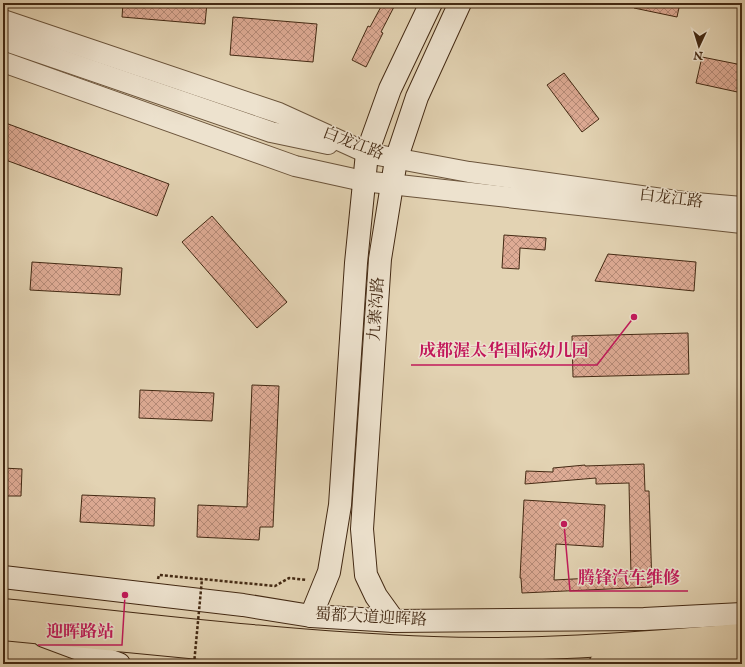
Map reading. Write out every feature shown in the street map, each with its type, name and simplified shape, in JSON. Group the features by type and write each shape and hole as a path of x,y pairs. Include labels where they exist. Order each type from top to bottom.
{"highway":[{"name":"蜀都大道迎晖路","path":"3,610 338,644 436,648 547,648 742,635"},
{"path":"3,629 344,662 488,664"},
{"path":"600,664 742,656"}],"main road":[{"name":"九寨沟路","path":"311,616 328,572 340,505 363,181 367,153 390,89 431,3"},
{"name":"九寨沟路","path":"394,621 376,596 366,575 362,529 380,259 396,160 417,97 460,3"},
{"name":"蜀都大道迎晖路","path":"3,577 235,604 311,616 394,621 644,619 742,614"},
{"path":"3,585 31,581"},
{"path":"33,632 119,664"}],"street":[{"name":"白龙江路","path":"3,20 279,113 367,153 396,160 469,172 684,202 742,207"},
{"path":"3,40 271,132 367,153"},
{"name":"白龙江路","path":"3,62 295,166 363,181 392,186 742,223"}],"path":[{"path":"159,575 275,586 289,578"},
{"path":"194,664 202,579"}],"building":[{"path":"123,3 207,3 205,24 122,17"},
{"path":"383,3 396,3 381,32 383,33 366,67 352,60 368,26 370,27"},
{"path":"635,3 680,3 677,17 634,8"},
{"path":"233,17 317,24 313,62 230,55"},
{"path":"702,57 742,65 742,93 696,83"},
{"path":"564,73 599,119 582,132 547,85"},
{"path":"3,122 169,184 157,216 3,159"},
{"path":"212,216 287,302 257,328 182,242"},
{"path":"504,235 546,238 545,250 520,248 519,269 502,268"},
{"path":"608,254 696,262 694,291 595,281"},
{"path":"32,262 122,268 120,295 30,290"},
{"path":"688,333 689,374 573,377 572,336"},
{"path":"252,385 279,386 273,527 260,527 259,540 197,537 198,505 247,507"},
{"path":"140,390 214,393 212,421 139,418"},
{"path":"644,464 645,491 649,491 652,587 522,593 520,578 524,500 605,505 603,547 556,544 554,580 631,576 629,483 596,484 596,478 525,484 526,471 553,472 553,468 585,465"},
{"path":"3,468 22,469 21,496 3,496"},
{"path":"82,495 155,498 154,526 80,522"}],"place":[{"name":"成都渥太华国际幼儿园","path":"634,317"},
{"name":"腾锋汽车维修","path":"564,524"},
{"name":"迎晖路站","path":"125,595"}]}
